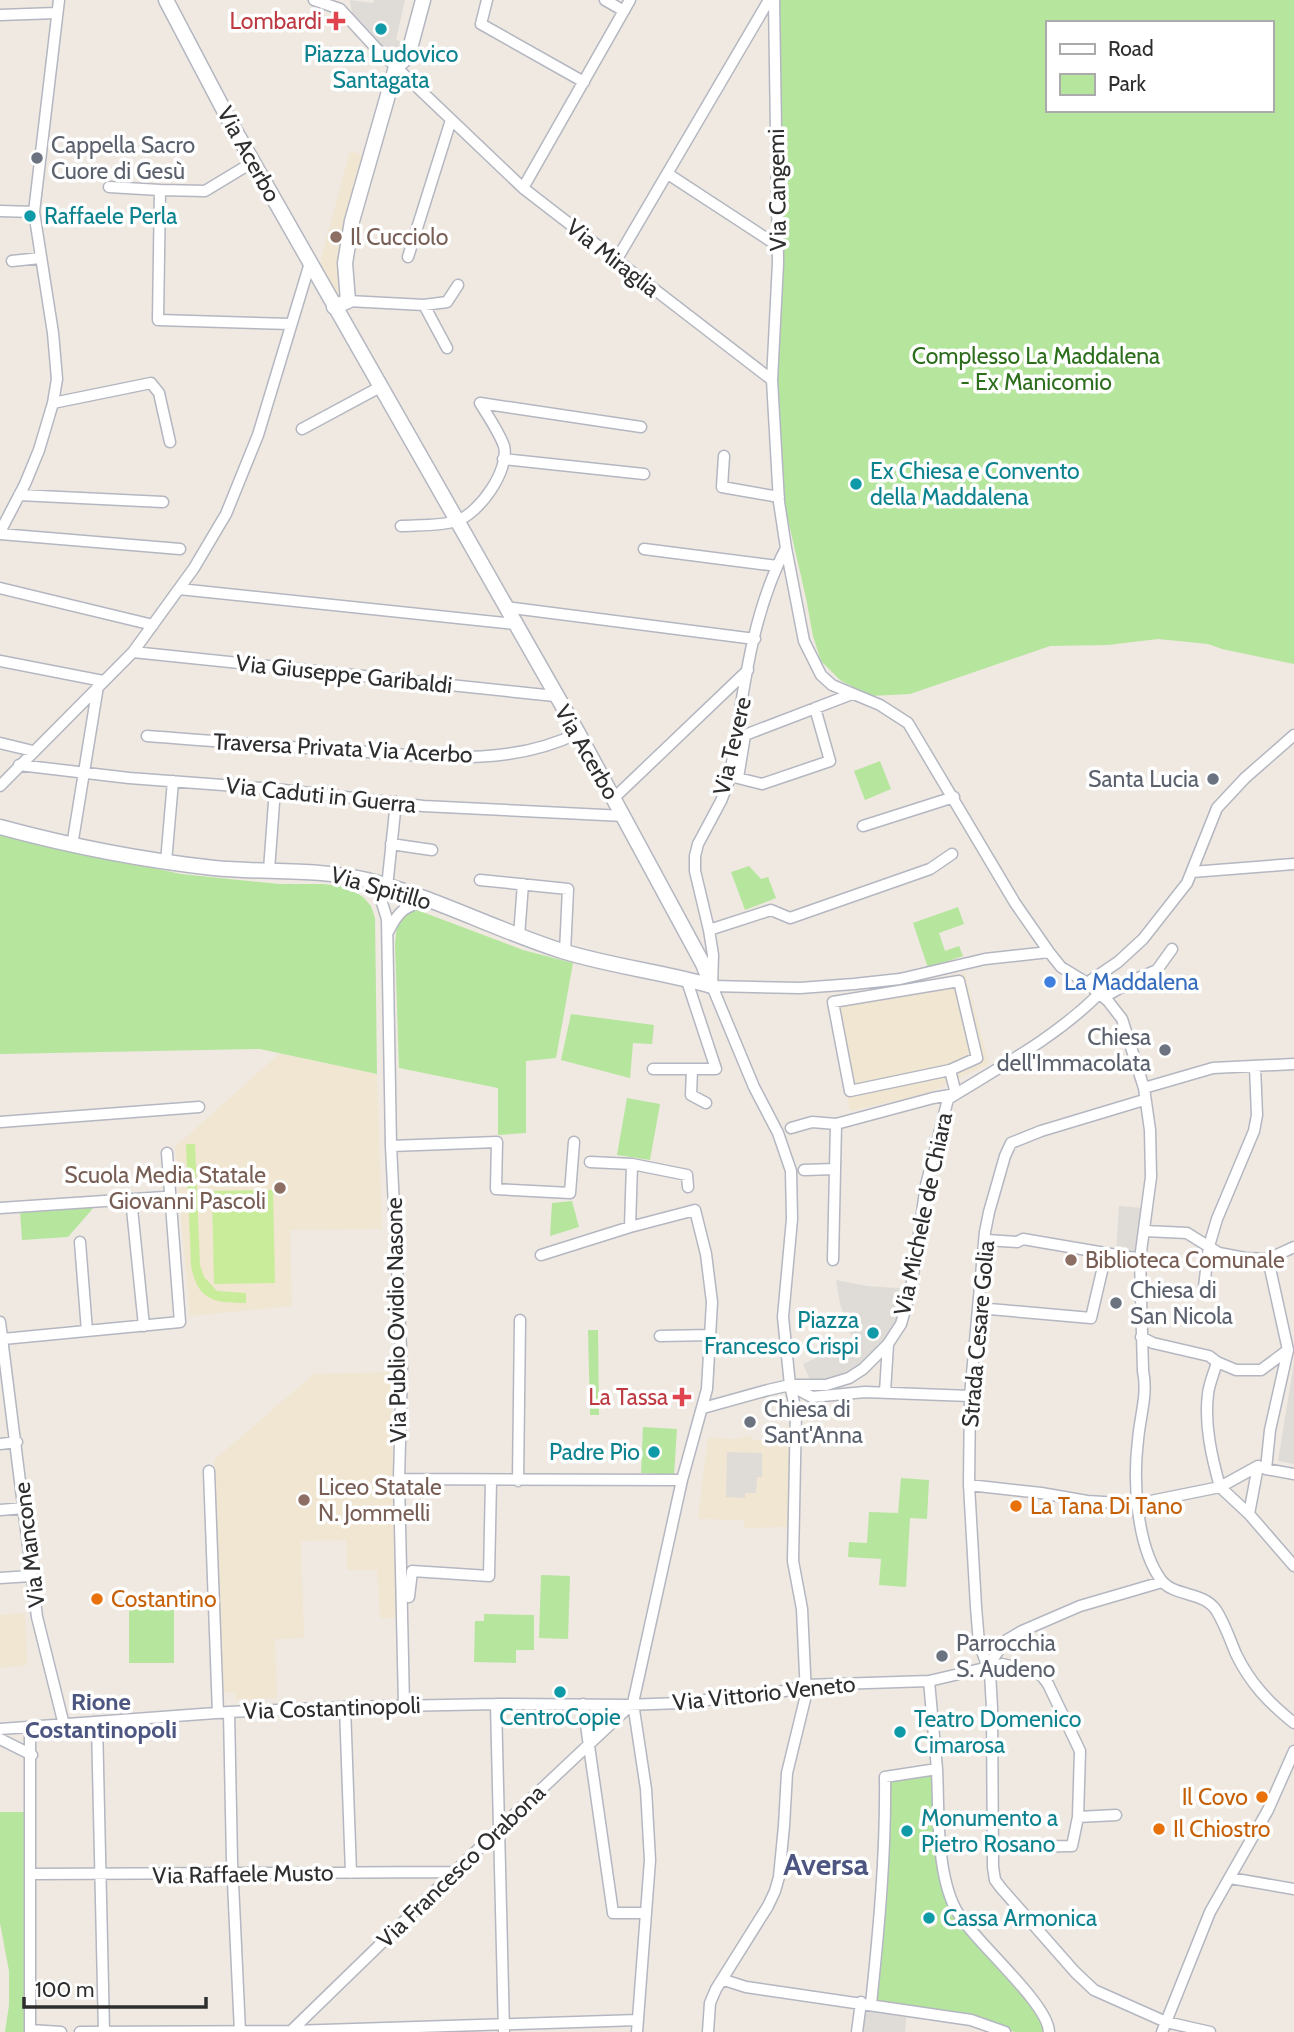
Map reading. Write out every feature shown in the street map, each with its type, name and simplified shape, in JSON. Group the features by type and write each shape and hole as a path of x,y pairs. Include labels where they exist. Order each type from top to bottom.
{"street":[{"path":"59,0 34,212 54,333 57,379 39,450 0,533 180,549"},
{"name":"Via Acerbo","path":"166,0 310,263 341,304 380,387 578,733 703,964 712,986"},
{"path":"314,0 341,5"},
{"path":"424,0 408,56 396,67 352,221 341,304 424,305 447,302 458,285"},
{"path":"488,0 481,24 584,82"},
{"path":"605,0 624,11"},
{"path":"523,188 630,0"},
{"path":"617,259 771,0"},
{"name":"Via Cangemi","path":"771,0 778,246 772,380"},
{"name":"Via Miraglia","path":"341,5 375,47 523,188 772,380"},
{"path":"0,15 56,13"},
{"path":"408,257 451,120"},
{"path":"109,187 205,191 253,162"},
{"path":"668,174 778,246"},
{"path":"160,190 158,320 291,324"},
{"path":"0,211 34,212"},
{"path":"12,261 40,258"},
{"path":"0,786 133,652 178,589 226,514 258,435 310,263"},
{"path":"424,305 447,348"},
{"path":"772,380 779,497 806,648 825,680 880,705 908,723 1015,903 1049,952 1061,967 1102,995 1122,1019 1144,1094 1150,1130 1151,1177 1140,1259 1141,1337 1146,1387 1138,1440 1136,1504 1152,1565 1162,1582 1173,1589 1204,1600 1215,1609 1256,1689 1294,1723"},
{"path":"53,403 151,383 159,393 170,442"},
{"path":"302,429 380,387"},
{"path":"401,526 457,521 477,509 492,490 503,459 503,446 480,403 641,427"},
{"path":"724,456 722,487 779,497"},
{"path":"503,459 643,474"},
{"path":"19,495 163,502"},
{"name":"Via Tevere","path":"712,986 713,962 709,930 695,872 695,856 729,781 755,639 777,566 786,548"},
{"path":"644,550 777,566"},
{"path":"0,589 153,625"},
{"path":"178,589 515,624"},
{"path":"506,607 755,639"},
{"name":"Via Giuseppe Garibaldi","path":"133,652 555,695"},
{"path":"0,661 100,683"},
{"path":"614,799 748,670"},
{"path":"72,846 100,683"},
{"path":"815,708 830,761 762,784 738,778 745,735 815,708 852,694"},
{"name":"Traversa Privata Via Acerbo","path":"147,736 300,750 470,757 535,749 578,733"},
{"path":"1087,983 1118,962 1143,939 1187,883 1217,808 1245,778 1294,735"},
{"path":"0,743 33,751"},
{"name":"Via Caduti in Guerra","path":"19,765 84,774 275,789 423,806 624,816"},
{"path":"166,862 173,781"},
{"path":"269,870 275,789"},
{"path":"863,826 954,797"},
{"path":"387,887 396,802"},
{"name":"Via Spitillo","path":"0,827 72,846 166,862 217,868 320,871 368,880 565,952 712,986"},
{"path":"391,845 432,850"},
{"path":"709,930 771,910 790,918 930,869 952,854"},
{"path":"1192,872 1294,864"},
{"name":"Via Publio Ovidio Nasone","path":"368,880 384,904 387,934 391,1146 402,1368 399,1479 404,1705"},
{"path":"480,880 568,889 565,952"},
{"path":"519,936 523,884"},
{"path":"387,934 397,915 405,908 427,900"},
{"name":"Via Michele de Chiara","path":"888,1344 901,1324 909,1299 926,1185 948,1100 1072,1021 1102,995 1157,970 1172,948"},
{"path":"708,2032 710,2003 768,1906 779,1877 787,1773 803,1713 806,1685 802,1609 793,1561 796,1411 790,1385 783,1317 792,1219 791,1171 778,1133 754,1087 712,986 800,988 854,984 900,979 985,959 1049,952"},
{"path":"653,1069 716,1069 686,978"},
{"path":"958,981 977,1058 950,1070 850,1091 833,1002 958,981"},
{"path":"1144,1094 1213,1068 1294,1064"},
{"path":"1204,1287 1209,1246 1217,1219 1254,1131 1257,1115 1255,1067"},
{"path":"684,1095 688,1069"},
{"path":"688,1069 691,1095 706,1103"},
{"path":"791,1128 811,1122 836,1124 956,1094 950,1070"},
{"name":"Strada Cesare Golia","path":"1144,1094 1010,1143 989,1212 970,1396 969,1485 979,1643 988,1666 992,1708 995,1880 1075,1972 1104,1996 1164,2027 1210,2032"},
{"path":"0,1122 199,1107"},
{"path":"833,1260 836,1124"},
{"path":"391,1146 497,1142 496,1189 570,1193 574,1142"},
{"path":"3,1339 180,1322 167,1153"},
{"path":"590,1162 632,1164 687,1175 688,1187"},
{"path":"630,1227 632,1164"},
{"path":"804,1170 835,1169"},
{"path":"0,1208 164,1197"},
{"path":"131,1199 144,1326"},
{"path":"80,2032 638,2026 650,1860 647,1801 634,1703 682,1480 707,1389 712,1301 706,1254 695,1210 541,1255"},
{"path":"1145,1231 1187,1233 1219,1253 1268,1259 1294,1247"},
{"path":"986,1240 1017,1242 1023,1239 1140,1259"},
{"path":"80,1242 88,1331"},
{"path":"978,1308 1091,1318 1106,1254"},
{"path":"1249,1514 1291,1350 1268,1259"},
{"path":"518,1480 520,1320"},
{"name":"Via Mancone","path":"0,1322 37,1617 64,1725"},
{"path":"660,1336 710,1335"},
{"path":"1141,1337 1153,1343 1209,1356 1236,1370 1261,1370 1291,1350"},
{"path":"703,1408 790,1385 826,1385 849,1378 863,1369 888,1344"},
{"path":"886,1392 888,1344"},
{"path":"1217,1362 1208,1392 1207,1417 1220,1487 1249,1514 1293,1565"},
{"path":"790,1385 812,1397 886,1392 970,1396"},
{"path":"0,1444 17,1442"},
{"path":"969,1485 1087,1501 1136,1504 1220,1487 1262,1468 1294,1474"},
{"path":"209,1471 240,2032"},
{"path":"399,1479 682,1480"},
{"path":"409,1597 412,1571 489,1576 491,1481"},
{"path":"0,1510 24,1508"},
{"path":"0,1578 31,1576"},
{"path":"988,1666 1005,1641 1022,1631 1080,1606 1162,1582"},
{"name":"Via Vittorio Veneto","path":"634,1703 680,1703 785,1691 806,1685 929,1681 1002,1664 1033,1671 1042,1676 1048,1684 1080,1751 1078,1816 1072,1846 993,1847"},
{"path":"929,1681 944,1868 956,1909 1034,2002 1048,2024 1049,2032"},
{"name":"Via Costantinopoli","path":"0,1729 223,1712 404,1705 634,1703"},
{"name":"Via Francesco Orabona","path":"291,2031 500,1828 634,1703"},
{"path":"496,1704 504,2028"},
{"path":"583,1704 613,1913 646,1913"},
{"path":"345,1707 351,1873"},
{"path":"97,1723 104,2032"},
{"path":"30,1727 30,2031 61,2032"},
{"path":"0,1739 32,1755"},
{"path":"1164,2027 1210,1912 1268,1810 1294,1751"},
{"path":"857,2032 866,2003 881,1911 886,1822 885,1777 937,1769"},
{"path":"1078,1816 1116,1815"},
{"name":"Via Raffaele Musto","path":"31,1874 454,1872"},
{"path":"1230,1878 1294,1889"},
{"path":"724,1980 746,1987 971,2020 1005,2032"},
{"path":"970,2032 971,2020"}],"shaded area":[{"name":"Piazza Ludovico Santagata","path":"350,0 373,3 374,0 405,0 396,39 404,44 402,53 395,57 390,54 353,19"},
{"name":"Il Cucciolo","path":"350,151 366,156 343,297 334,298 318,270"},
{"path":"965,973 989,1064 929,1093 850,1111 826,996 895,987"},
{"name":"Scuola Media Statale Giovanni Pascoli","path":"280,1053 377,1074 382,1229 290,1230 292,1306 190,1316 175,1147"},
{"path":"1119,1206 1142,1208 1138,1253 1116,1252"},
{"name":"Piazza Francesco Crispi","path":"836,1280 867,1286 911,1289 901,1324 863,1369 813,1387 803,1364 853,1341 840,1304"},
{"path":"1294,1362 1294,1464 1278,1461"},
{"name":"Liceo Statale N. Jommelli","path":"391,1372 396,1618 380,1618 377,1570 347,1570 346,1540 301,1541 304,1638 275,1639 277,1698 235,1700 235,1692 221,1692 214,1460 314,1374"},
{"path":"792,1425 788,1527 744,1528 744,1520 698,1519 708,1438 737,1439 751,1435 752,1440 774,1440 776,1428"},
{"path":"727,1452 762,1453 762,1477 757,1477 756,1493 745,1493 745,1498 726,1497"},
{"path":"25,1613 27,1665 0,1668 0,1615"},
{"path":"861,2002 907,2010 905,2032 857,2032"}],"green space":[{"name":"Complesso La Maddalena - Ex Manicomio","path":"779,0 1294,0 1294,664 1208,644 1158,639 1108,645 1050,646 910,694 870,696 840,680 821,661 813,636 783,498 777,391 784,243"},
{"path":"880,761 891,789 865,800 854,771"},
{"path":"0,835 181,874 279,884 323,884 352,889 371,906 375,918 377,1074 260,1049 0,1054"},
{"path":"749,866 761,879 768,877 776,898 745,910 731,872"},
{"path":"958,907 964,924 939,933 945,951 959,946 963,956 928,968 913,923"},
{"path":"417,910 523,950 573,963 556,1058 526,1061 526,1133 498,1135 498,1088 399,1068 395,945 397,923"},
{"path":"571,1014 654,1025 652,1044 633,1043 630,1078 561,1060"},
{"path":"627,1098 660,1104 650,1160 617,1155"},
{"path":"186,1144 195,1144 200,1265 204,1277 217,1291 246,1293 246,1303 209,1298 194,1277 191,1265"},
{"path":"273,1190 275,1283 214,1284 212,1191"},
{"path":"572,1201 579,1227 550,1236 552,1203"},
{"path":"95,1206 68,1237 22,1240 20,1211"},
{"path":"588,1330 598,1330 599,1415 590,1415"},
{"path":"643,1427 677,1429 674,1475 641,1473"},
{"path":"901,1478 929,1480 927,1519 910,1518 906,1587 879,1585 881,1559 848,1557 849,1542 867,1543 869,1512 898,1513"},
{"path":"541,1575 570,1576 568,1639 539,1638"},
{"path":"129,1607 174,1607 174,1663 129,1663"},
{"path":"484,1614 534,1615 534,1650 516,1650 516,1663 474,1662 475,1621 484,1621"},
{"path":"589,1710 610,1715 592,1733"},
{"path":"932,1772 943,1881 951,1915 1036,2012 1045,2032 1015,2032 971,2018 873,2002 887,1779","holes":["934,1912 937,1923 928,1928 923,1925 921,1917 924,1913"]},
{"path":"0,1812 25,1812 24,2032 5,2032 9,2005 9,1971 0,1923"}],"place":[{"name":"Lombardi","path":"336,21"},
{"name":"Piazza Ludovico Santagata","path":"381,29"},
{"name":"Cappella Sacro Cuore di Gesù","path":"37,158"},
{"name":"Raffaele Perla","path":"30,216"},
{"name":"Il Cucciolo","path":"336,237"},
{"name":"Ex Chiesa e Convento della Maddalena","path":"856,484"},
{"name":"Santa Lucia","path":"1213,779"},
{"name":"La Maddalena","path":"1050,982"},
{"name":"Chiesa dell'Immacolata","path":"1165,1050"},
{"name":"Scuola Media Statale Giovanni Pascoli","path":"280,1188"},
{"name":"Biblioteca Comunale","path":"1071,1260"},
{"name":"Chiesa di San Nicola","path":"1116,1303"},
{"name":"Piazza Francesco Crispi","path":"873,1333"},
{"name":"La Tassa","path":"682,1397"},
{"name":"Chiesa di Sant'Anna","path":"750,1422"},
{"name":"Padre Pio","path":"654,1452"},
{"name":"Liceo Statale N. Jommelli","path":"304,1500"},
{"name":"La Tana Di Tano","path":"1016,1506"},
{"name":"Costantino","path":"97,1599"},
{"name":"Parrocchia S. Audeno","path":"942,1656"},
{"name":"CentroCopie","path":"560,1692"},
{"name":"Teatro Domenico Cimarosa","path":"900,1732"},
{"name":"Il Covo","path":"1262,1797"},
{"name":"Il Chiostro","path":"1159,1829"},
{"name":"Monumento a Pietro Rosano","path":"907,1831"},
{"name":"Cassa Armonica","path":"929,1918"}],"district":[{"name":"Rione Costantinopoli","path":"101,1716"},
{"name":"Aversa","path":"826,1865"}]}
